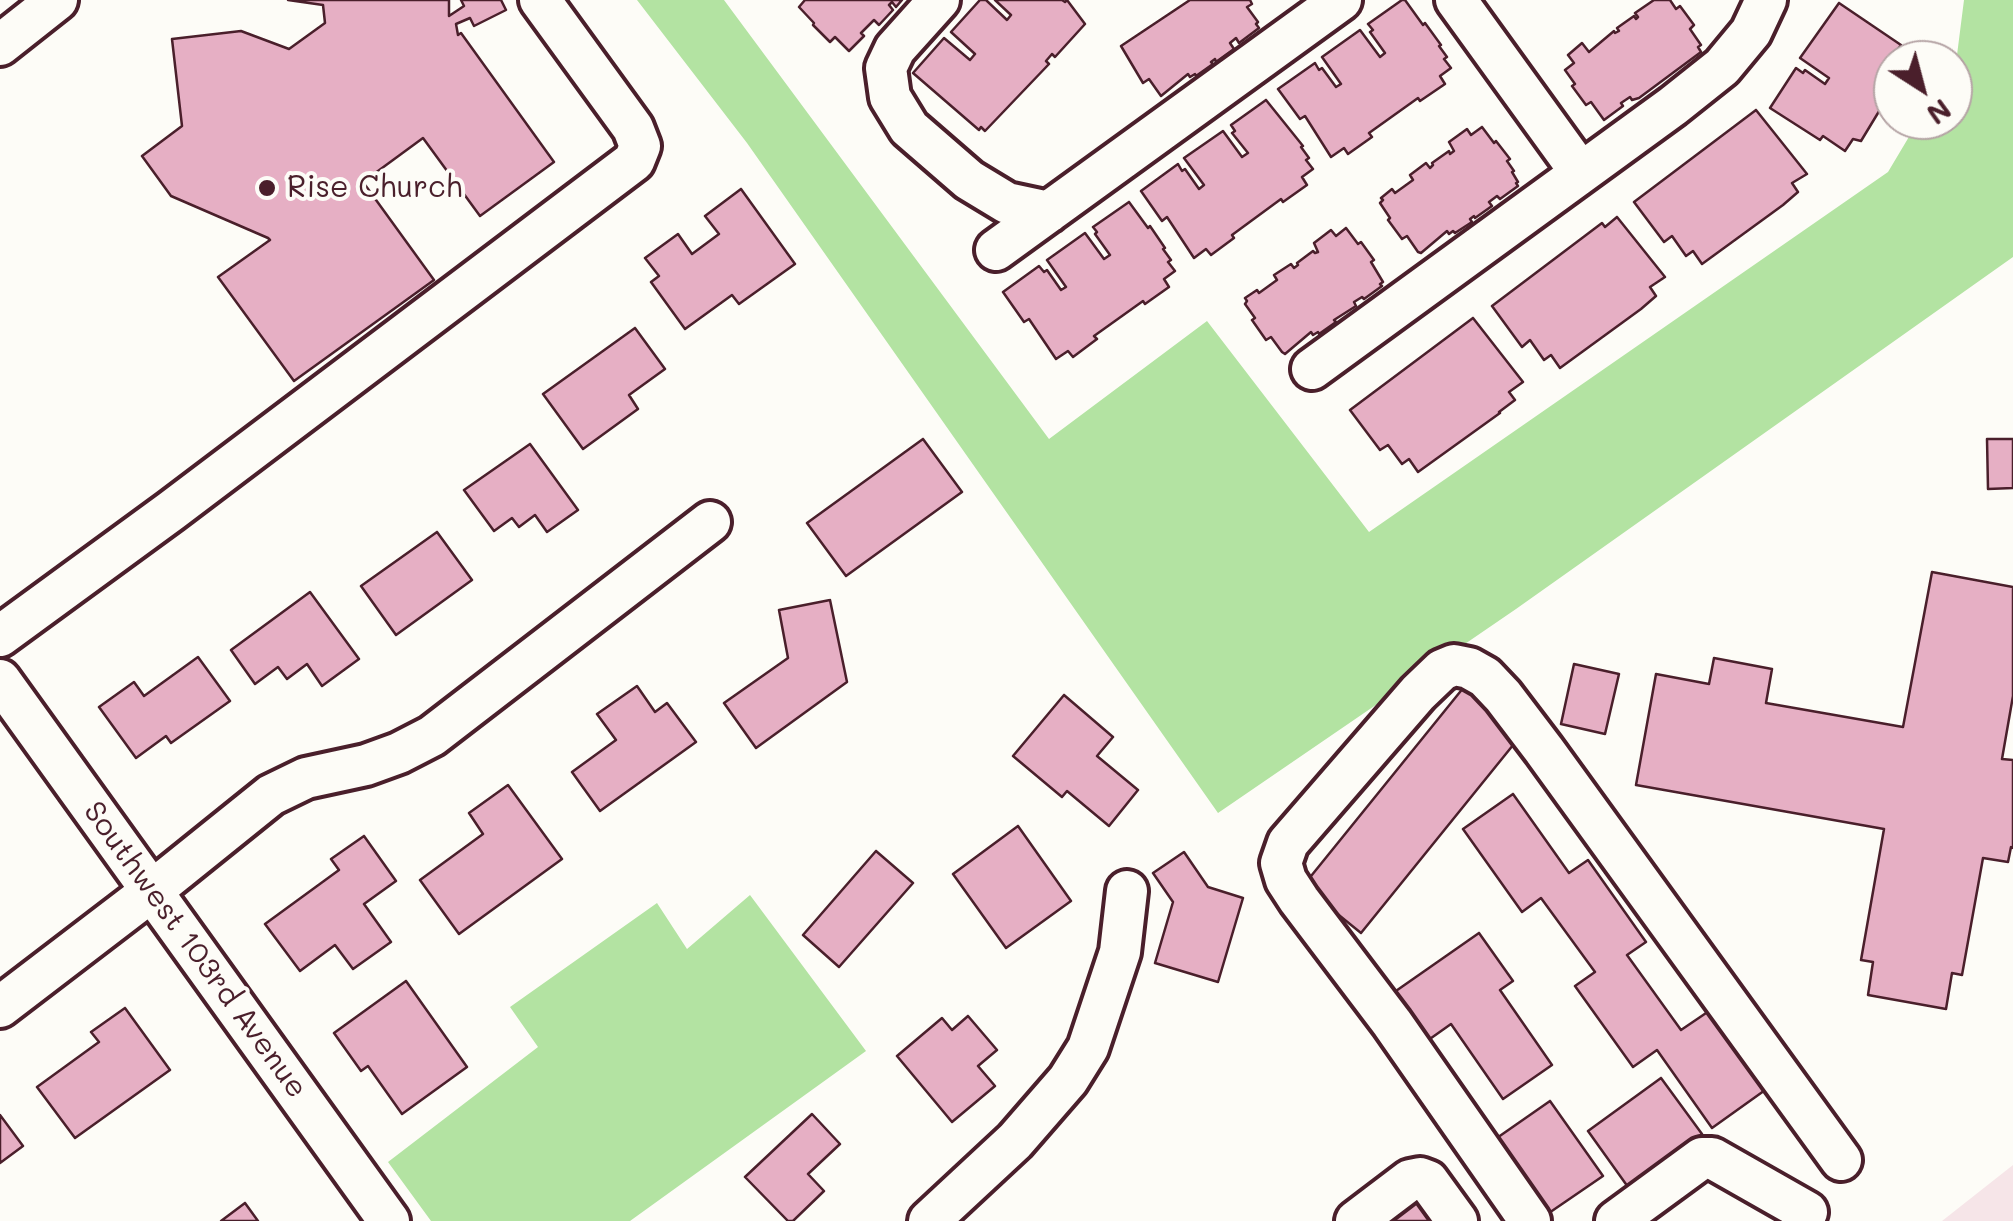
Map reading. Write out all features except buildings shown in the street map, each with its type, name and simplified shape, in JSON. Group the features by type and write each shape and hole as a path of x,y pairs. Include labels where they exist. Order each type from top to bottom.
{"street":[{"path":"0,45 57,0"},
{"path":"0,636 634,161 640,146 632,128 540,0"},
{"path":"939,0 895,48 886,68 890,97 909,128 970,180 1007,203 1049,212"},
{"path":"996,250 1340,0"},
{"path":"1456,0 1581,172"},
{"path":"1312,368 1722,67 1751,32 1766,0"},
{"path":"0,1007 271,795 306,778 366,765 399,753 432,736 710,522"},
{"path":"1530,1221 1392,1023 1299,900 1281,863 1288,843 1418,692 1454,664 1486,677 1544,750 1818,1194"},
{"name":"Southwest 103rd Avenue","path":"0,680 389,1221"},
{"path":"928,1221 1015,1141 1068,1080 1088,1048 1120,952 1127,892"},
{"path":"1616,1221 1702,1158 1818,1194"},
{"path":"1356,1221 1410,1180 1420,1178 1428,1181 1457,1221"}],"shaded area":[{"path":"2013,1165 2013,1221 1942,1221"}],"green space":[{"path":"637,0 724,0 1049,439 1207,321 1369,532 1888,172 1907,140 1973,140 1973,40 1959,40 1964,0 2013,0 2013,257 1516,609 1218,813 747,143"},
{"path":"750,895 866,1051 630,1221 431,1221 388,1162 538,1047 510,1007 657,903 687,949"}],"place":[{"name":"Rise Church","path":"267,188"}]}
